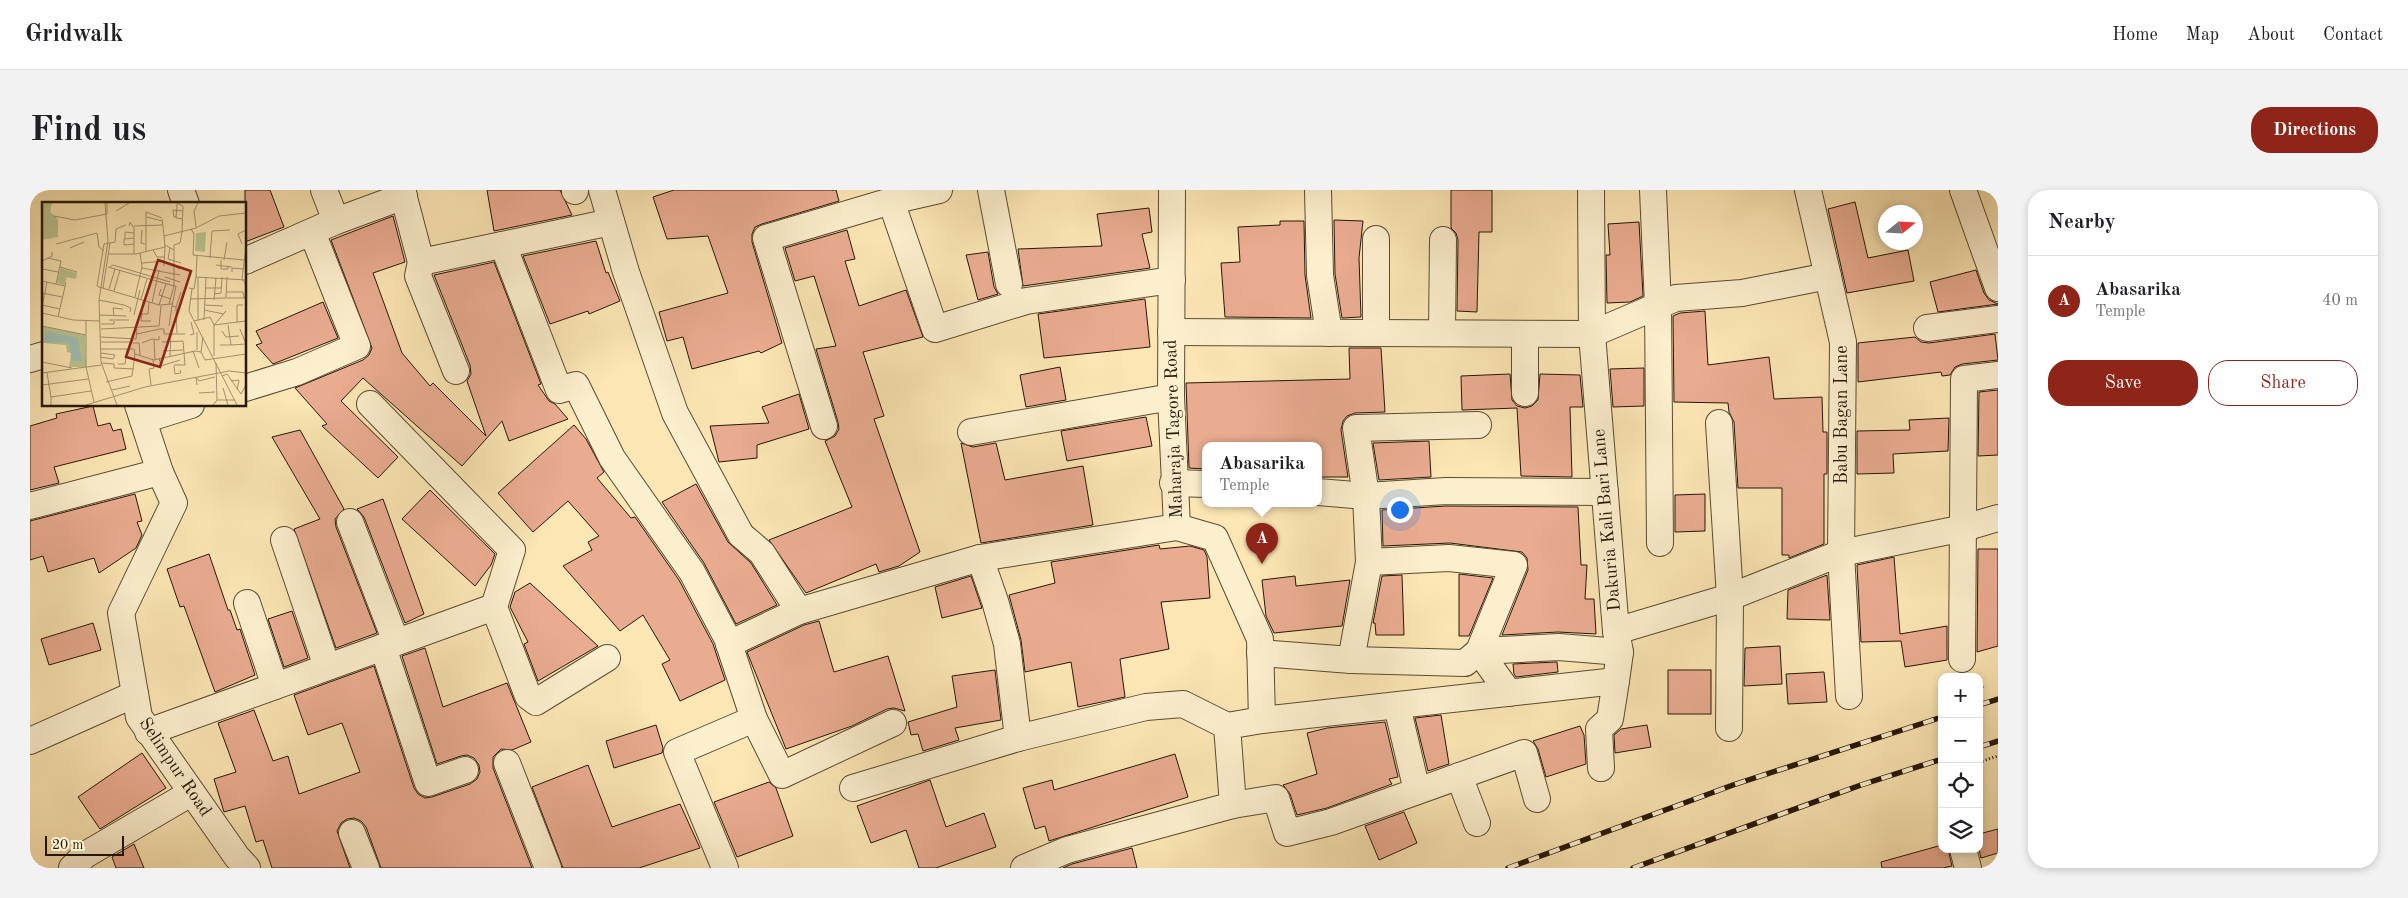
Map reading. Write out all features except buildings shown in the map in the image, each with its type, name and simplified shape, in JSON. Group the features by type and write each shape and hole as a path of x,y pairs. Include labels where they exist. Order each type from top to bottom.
{"street":[{"path":"181,190 185,202"},
{"path":"324,190 336,222"},
{"path":"602,190 675,413 741,535 762,553 798,611"},
{"path":"824,426 766,238 892,201 939,190"},
{"path":"991,190 1009,284"},
{"name":"Maharaja Tagore Road","path":"1172,190 1171,397 1173,483 1177,527 1215,538 1260,639 1262,720"},
{"path":"1318,190 1320,275 1329,333"},
{"name":"Dakuria Kali Bari Lane","path":"1591,190 1592,334 1618,641 1841,553 1964,528 1998,518"},
{"path":"1653,190 1658,306 1660,543"},
{"name":"Babu Bagan Lane","path":"1808,190 1843,342 1841,553 1849,696"},
{"path":"1963,190 1998,288"},
{"path":"246,261 403,193 421,262 418,276 456,371"},
{"path":"892,201 935,329 1026,301 1172,280"},
{"path":"421,262 611,222"},
{"path":"246,388 297,372 357,346 312,232"},
{"path":"1376,239 1376,333"},
{"path":"1442,333 1443,240"},
{"path":"503,245 559,390 576,385 612,458 692,572 729,644 754,719 782,775 893,723"},
{"path":"1171,332 1592,334 1676,298 1742,292 1828,276"},
{"path":"1926,328 1998,319"},
{"path":"1525,334 1525,393"},
{"path":"1962,658 1964,380 1998,375"},
{"path":"972,432 1171,397"},
{"path":"370,404 512,550 494,606 528,696 536,702 607,658"},
{"path":"141,412 185,406"},
{"name":"Selimpur Road","path":"141,412 160,472 174,502 121,613 139,717 191,793 247,868"},
{"path":"1720,423 1730,597 1729,728"},
{"path":"1352,660 1369,562 1366,496 1356,428 1478,425"},
{"path":"30,506 160,472"},
{"path":"1173,483 1202,484"},
{"path":"1322,492 1366,496 1446,491 1605,492"},
{"path":"350,522 390,644 428,783 464,770"},
{"path":"729,644 798,611 980,558 1177,527"},
{"path":"284,540 327,667"},
{"path":"980,558 1007,644 1018,738"},
{"path":"1260,653 1352,660 1466,663 1479,651 1514,565 1449,558 1369,562"},
{"path":"246,603 275,686"},
{"path":"148,732 494,606"},
{"path":"1479,651 1559,647 1618,641 1616,681 1610,719 1599,729 1601,768"},
{"path":"1479,651 1509,693"},
{"path":"853,788 1018,738 1146,707 1183,704 1227,726 1262,720 1616,681"},
{"path":"30,741 135,694"},
{"path":"1397,706 1418,791"},
{"path":"725,868 677,752 754,719"},
{"path":"1227,726 1233,805"},
{"path":"1024,868 1066,850 1233,805 1276,798 1287,833 1331,822 1524,753 1537,799"},
{"path":"507,763 548,868"},
{"path":"1459,776 1477,823"},
{"path":"72,868 85,855 191,793"},
{"path":"352,833 366,868"},
{"path":"1964,853 1968,868"}],"path":[{"path":"1983,761 1998,756"}],"railway":[{"path":"1983,704 1998,699"},
{"path":"1508,868 1733,785 1939,718"},
{"path":"1983,746 1998,741"},
{"path":"1633,868 1861,785 1938,760"}],"place":[{"name":"Abasarika","path":"1262,564"}]}
